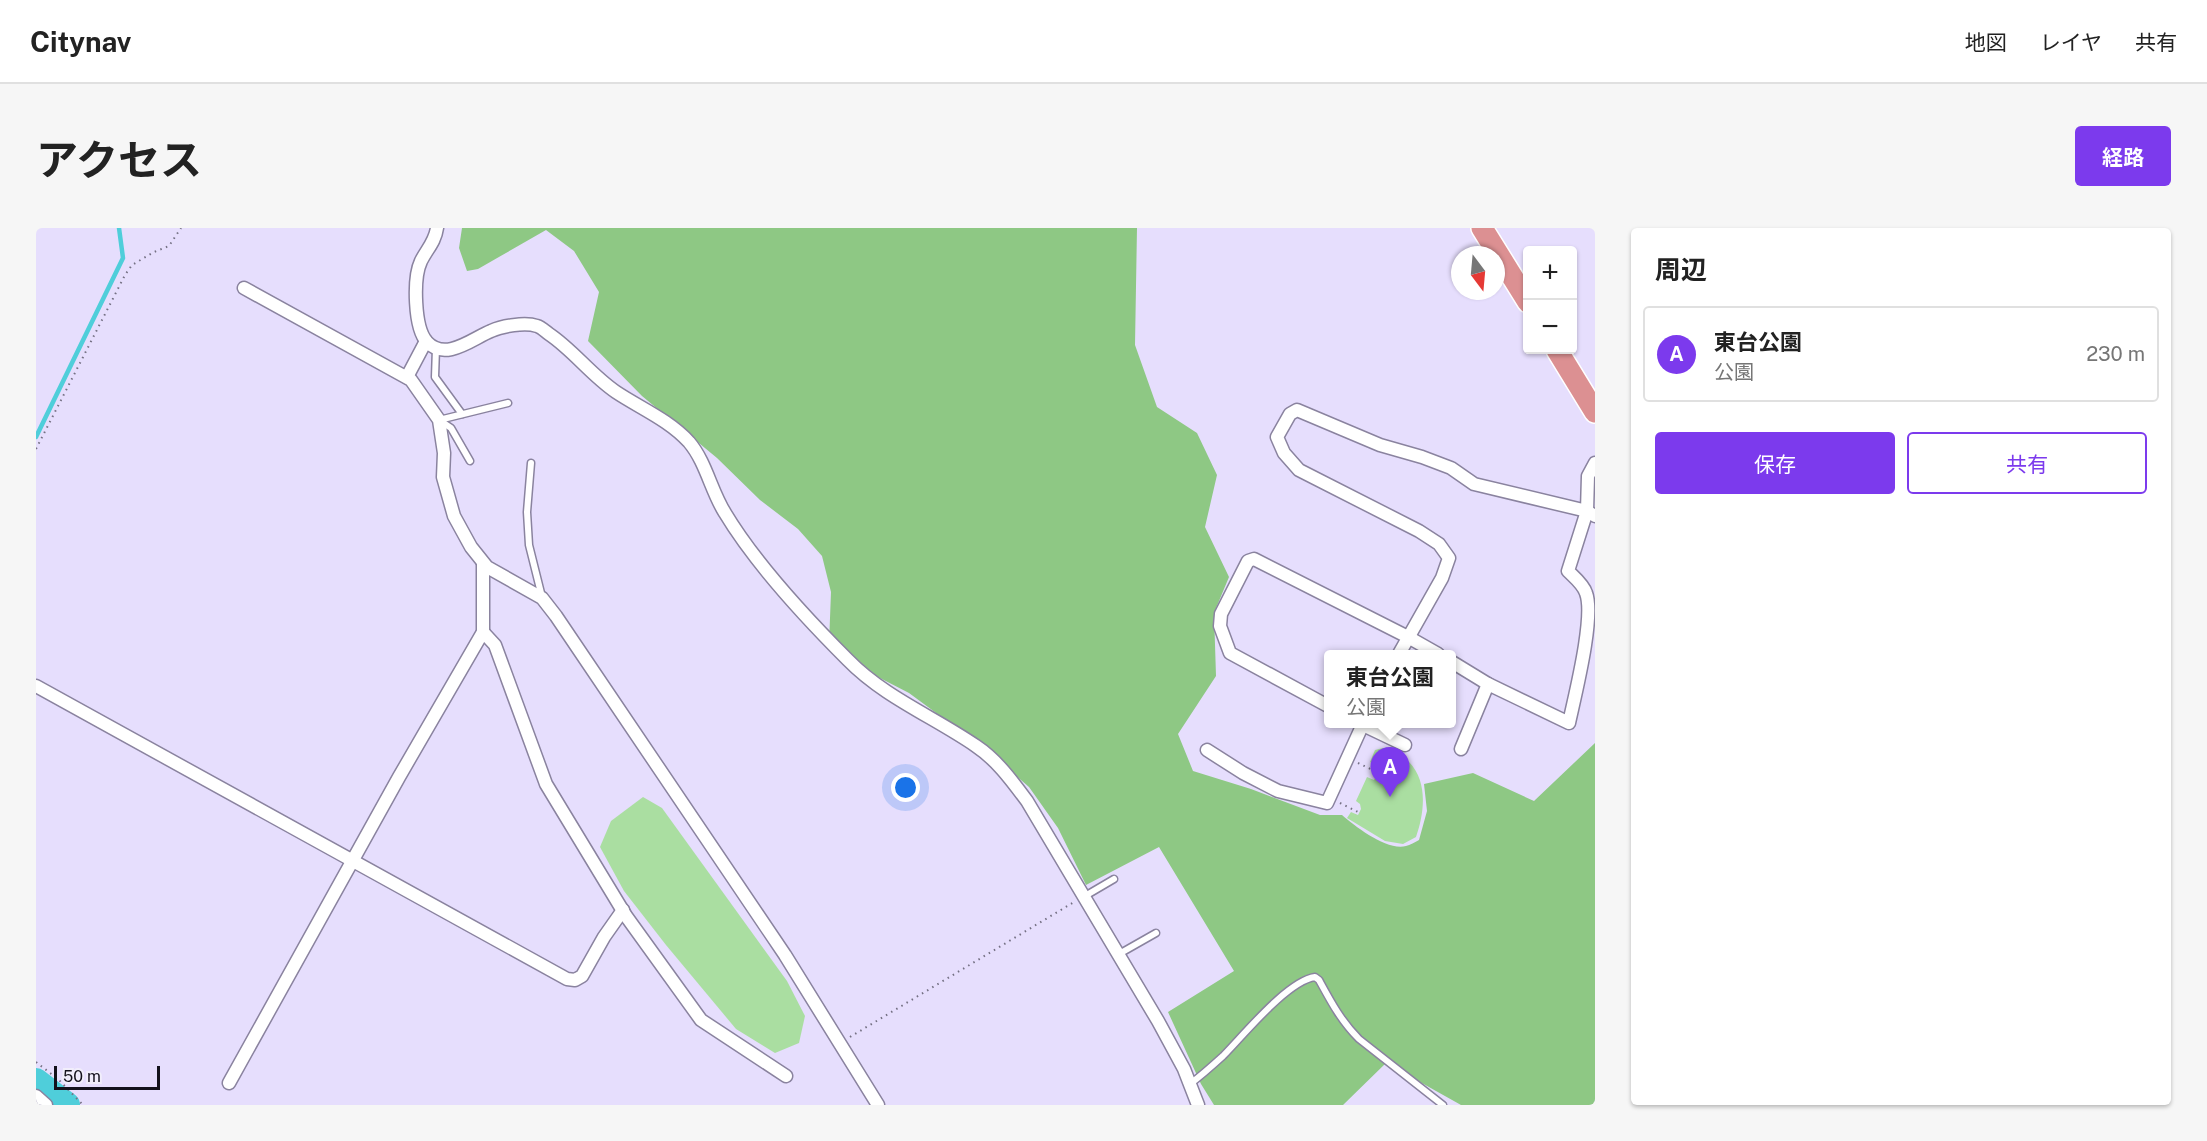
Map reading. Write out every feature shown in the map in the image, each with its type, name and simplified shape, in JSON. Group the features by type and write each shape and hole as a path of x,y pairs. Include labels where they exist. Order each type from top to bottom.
{"highway":[{"path":"1482,228 1526,300"},
{"path":"1559,354 1595,412"}],"street":[{"path":"437,228 435,240 420,262 416,283 417,321 431,344 456,349 492,330 521,324 537,326 551,335 587,369 616,392 677,431 698,457 717,500 739,535 798,606 863,674 978,747 995,763 1027,801 1158,1021 1190,1084 1198,1105"},
{"path":"244,288 411,380 440,420 444,453 443,477 454,516 471,547 483,564 542,598 556,616 785,955 878,1105"},
{"path":"407,377 431,344"},
{"path":"1401,650 1442,578 1449,558 1439,544 1419,531 1299,470 1284,453 1277,437 1290,414 1297,410 1380,445 1451,468 1474,484 1591,514"},
{"path":"1456,665 1488,684 1569,723 1583,654 1589,605 1586,591 1568,571 1591,514 1588,476 1595,463"},
{"path":"1324,703 1230,653 1220,626 1221,614 1248,561 1254,559 1431,650"},
{"path":"229,1083 483,632 483,564"},
{"path":"483,632 495,645 546,784 623,910 701,1020 786,1076"},
{"path":"1461,749 1488,684"},
{"path":"36,686 567,979 575,980 582,976 604,937 623,910"},
{"path":"1207,750 1242,773 1278,791 1327,803 1360,728"},
{"path":"1370,728 1405,745"},
{"path":"36,1096 46,1105"}],"lane":[{"path":"431,344 435,377 462,414"},
{"path":"440,420 508,403"},
{"path":"440,420 451,428 470,461"},
{"path":"531,463 527,512 529,544 542,598"},
{"path":"1085,896 1114,879"},
{"path":"1119,954 1156,933"},
{"path":"1190,1084 1208,1071 1269,1009 1303,981 1315,977 1347,1027 1443,1105"}],"path":[{"path":"36,448 125,275 132,265 169,246 181,228"},
{"path":"1347,757 1377,772"},
{"path":"1329,798 1358,812"},
{"path":"840,1043 1085,896"},
{"path":"36,1062 59,1080 83,1105"}],"green space":[{"path":"462,228 1137,228 1135,345 1157,407 1197,433 1217,475 1205,527 1229,577 1214,613 1216,676 1178,734 1193,771 1251,789 1320,815 1342,815 1372,837 1398,847 1408,846 1419,840 1427,811 1424,784 1473,773 1534,801 1595,743 1595,1105 1461,1105 1386,1063 1343,1105 1214,1105 1201,1084 1168,1012 1234,971 1159,847 1086,885 1058,828 1029,787 985,749 909,693 876,676 850,653 829,644 831,592 822,556 798,529 760,500 717,458 642,396 588,341 599,292 574,251 546,230 478,269 467,271 459,248"},
{"path":"1383,748 1408,761 1415,769 1422,788 1423,808 1416,837 1403,844 1385,841 1347,818 1351,812 1358,815 1361,809 1360,804 1356,801 1367,777 1374,780 1380,768 1370,762 1375,750"},
{"path":"643,797 662,808 787,981 805,1016 799,1043 775,1053 736,1029 624,891 600,847 611,821"}],"waterway":[{"path":"36,437 123,258 119,228"},
{"path":"36,1081 67,1105"}],"place":[{"name":"東台公園","path":"1390,797"}]}
